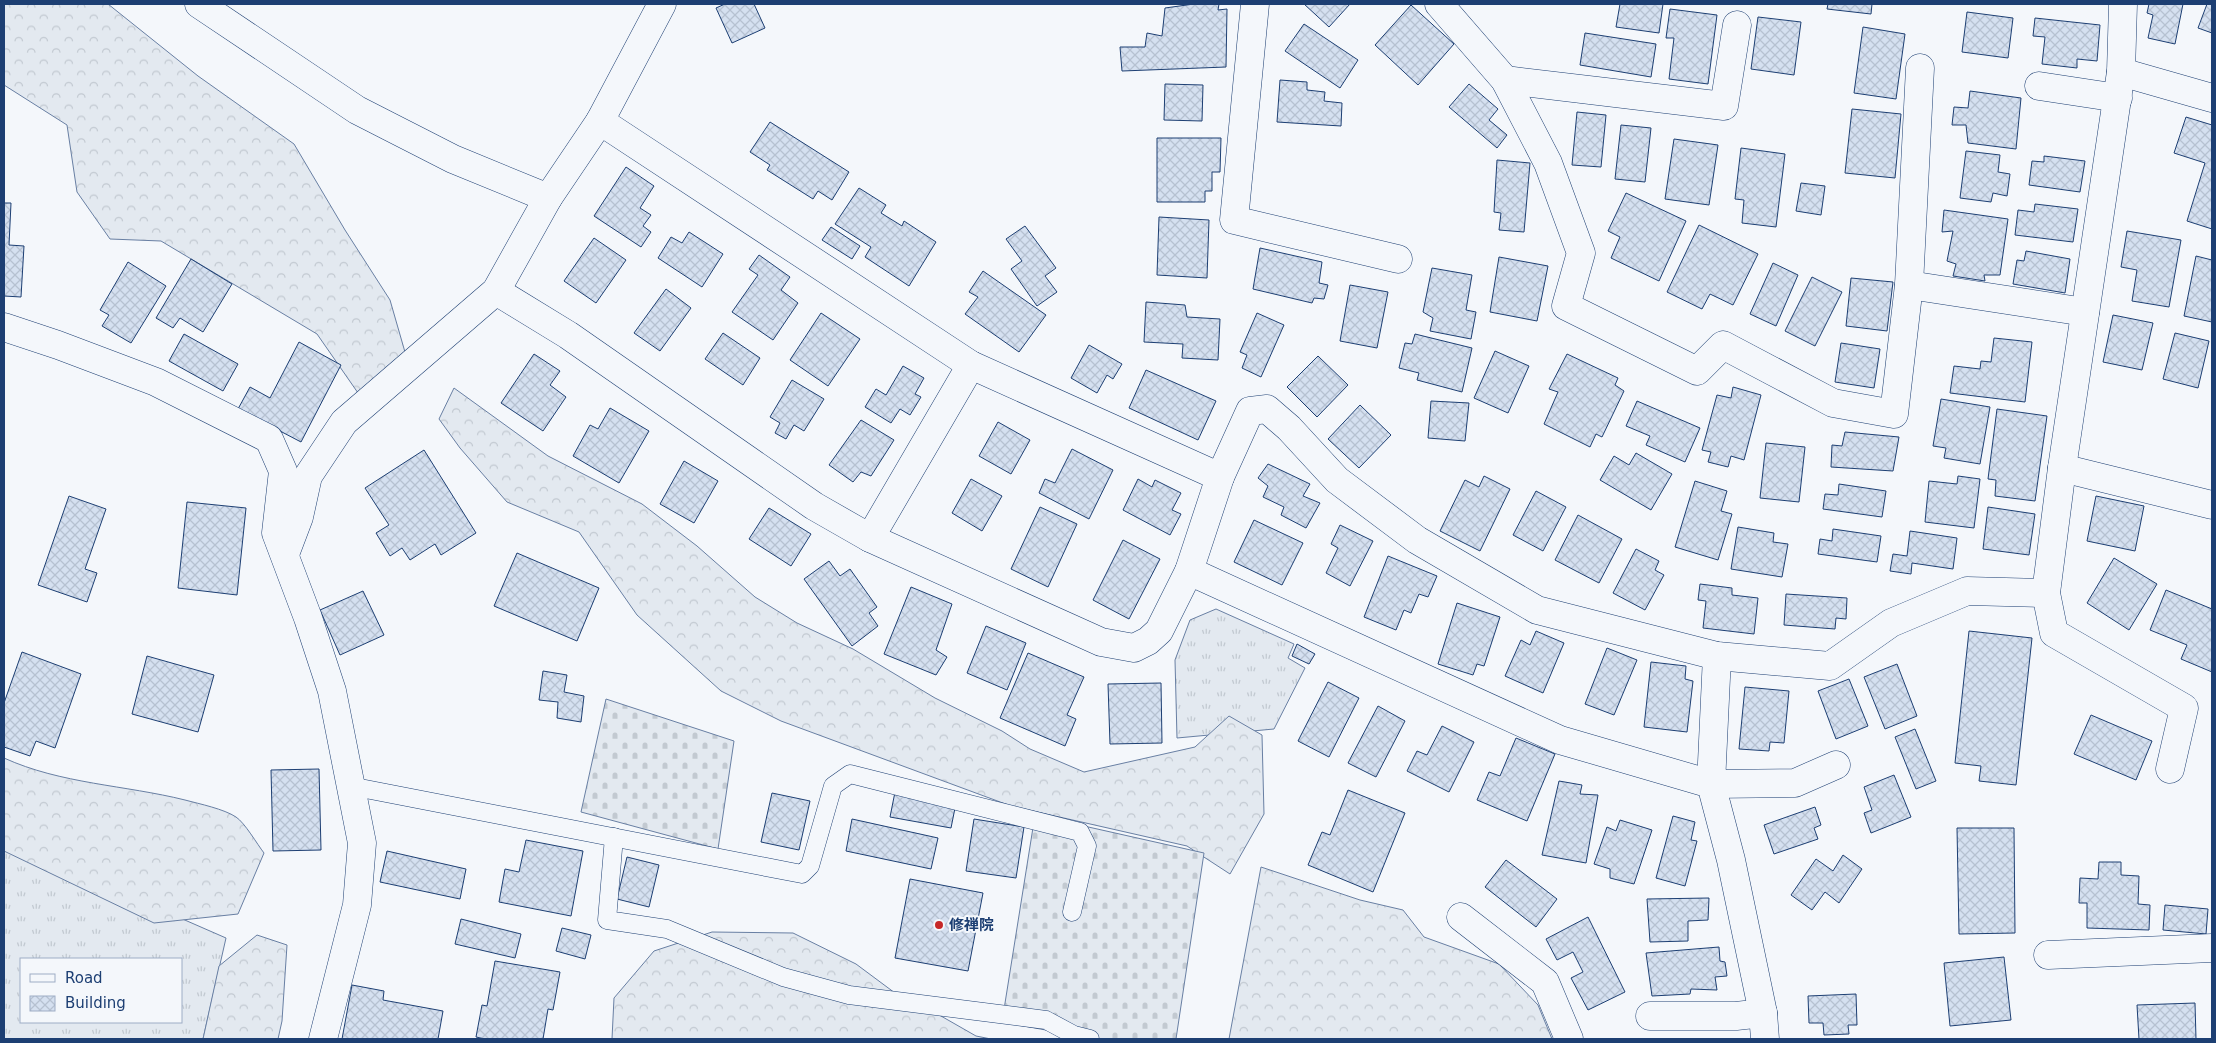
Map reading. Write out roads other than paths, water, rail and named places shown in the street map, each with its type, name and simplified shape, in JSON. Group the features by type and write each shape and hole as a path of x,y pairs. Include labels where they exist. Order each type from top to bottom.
{"street":[{"path":"199,4 357,110 454,159 548,198"},
{"path":"285,554 299,518 308,476 344,422 496,291 548,198 600,121 662,4"},
{"path":"1255,4 1234,220 1398,259"},
{"path":"1439,4 1505,80 1548,163 1581,254 1566,306 1697,370 1723,345 1833,403 1894,414 1909,285 1920,68"},
{"path":"2123,4 2120,85 2062,468 2046,593 2054,633 2184,708 2170,769"},
{"path":"1505,80 1724,106 1738,25"},
{"path":"2039,86 2120,85 2212,98"},
{"path":"600,121 971,365 1220,477"},
{"path":"1909,285 2085,312"},
{"path":"496,291 568,335 814,506 870,538 1101,642 1134,648 1148,641 1159,631 1189,571 1220,477 1250,411 1267,409 1289,428 1336,480 1417,540 1537,610 1716,656 1830,666 1891,623 1967,591 2046,593"},
{"path":"4,327 156,382 269,439 283,471 276,533 332,691 362,843 357,905 323,1039"},
{"path":"870,538 971,365"},
{"path":"2062,468 2212,506"},
{"path":"1189,571 1560,740 1711,784 1795,783 1836,765"},
{"path":"1716,656 1711,784 1731,860 1764,1026"},
{"path":"1461,918 1544,982 1568,1039"},
{"path":"2048,955 2212,948"},
{"path":"1650,1016 1736,1016 1764,1026"}],"lane":[{"path":"350,786 802,874 810,866 833,786 850,774 1080,832 1086,846 1072,912"},
{"path":"614,837 607,920 666,929 783,977 849,995 1046,1020 1074,1035 1090,1039"}],"place":[{"name":"修禅院","path":"939,925"}]}
